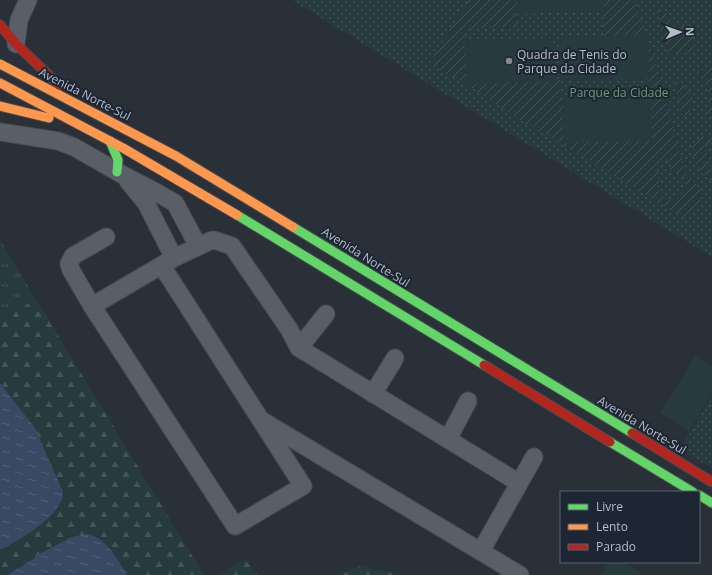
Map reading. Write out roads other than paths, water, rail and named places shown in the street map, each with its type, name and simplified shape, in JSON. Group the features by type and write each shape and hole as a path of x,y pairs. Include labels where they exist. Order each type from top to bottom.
{"main road":[{"path":"0,25 43,72 88,109"},
{"path":"16,44 10,69 1,86 110,141 192,187 692,491"},
{"name":"Avenida Norte-Sul","path":"0,64 176,156 712,482"},
{"path":"0,106 80,126"},
{"path":"110,141 118,160 120,174"},
{"path":"700,496 712,503"}],"street":[{"path":"16,44 19,20 28,0"},
{"path":"3,134 58,141 74,147 120,174 175,203 198,246"},
{"path":"106,236 73,256 70,260 71,270 92,306 235,526 303,486 259,419 168,262 155,219 146,203 120,174"},
{"path":"155,219 192,187"},
{"path":"92,306 198,246 214,240 232,246 289,329 299,348 519,483"},
{"path":"299,348 326,314"},
{"path":"373,394 395,358"},
{"path":"448,439 468,401"},
{"path":"259,419 520,575"},
{"path":"289,464 306,446"},
{"path":"481,551 534,457"}],"water":[{"path":"0,383 35,428 63,492 61,501 56,510 48,518 28,534 0,550"},
{"path":"85,534 99,538 115,555 128,575 7,575 35,558 37,555 71,537"}],"place":[{"name":"Quadra de Tenis do Parque da Cidade","path":"509,61"}],"park label":[{"name":"Parque da Cidade","path":"619,92"}]}
